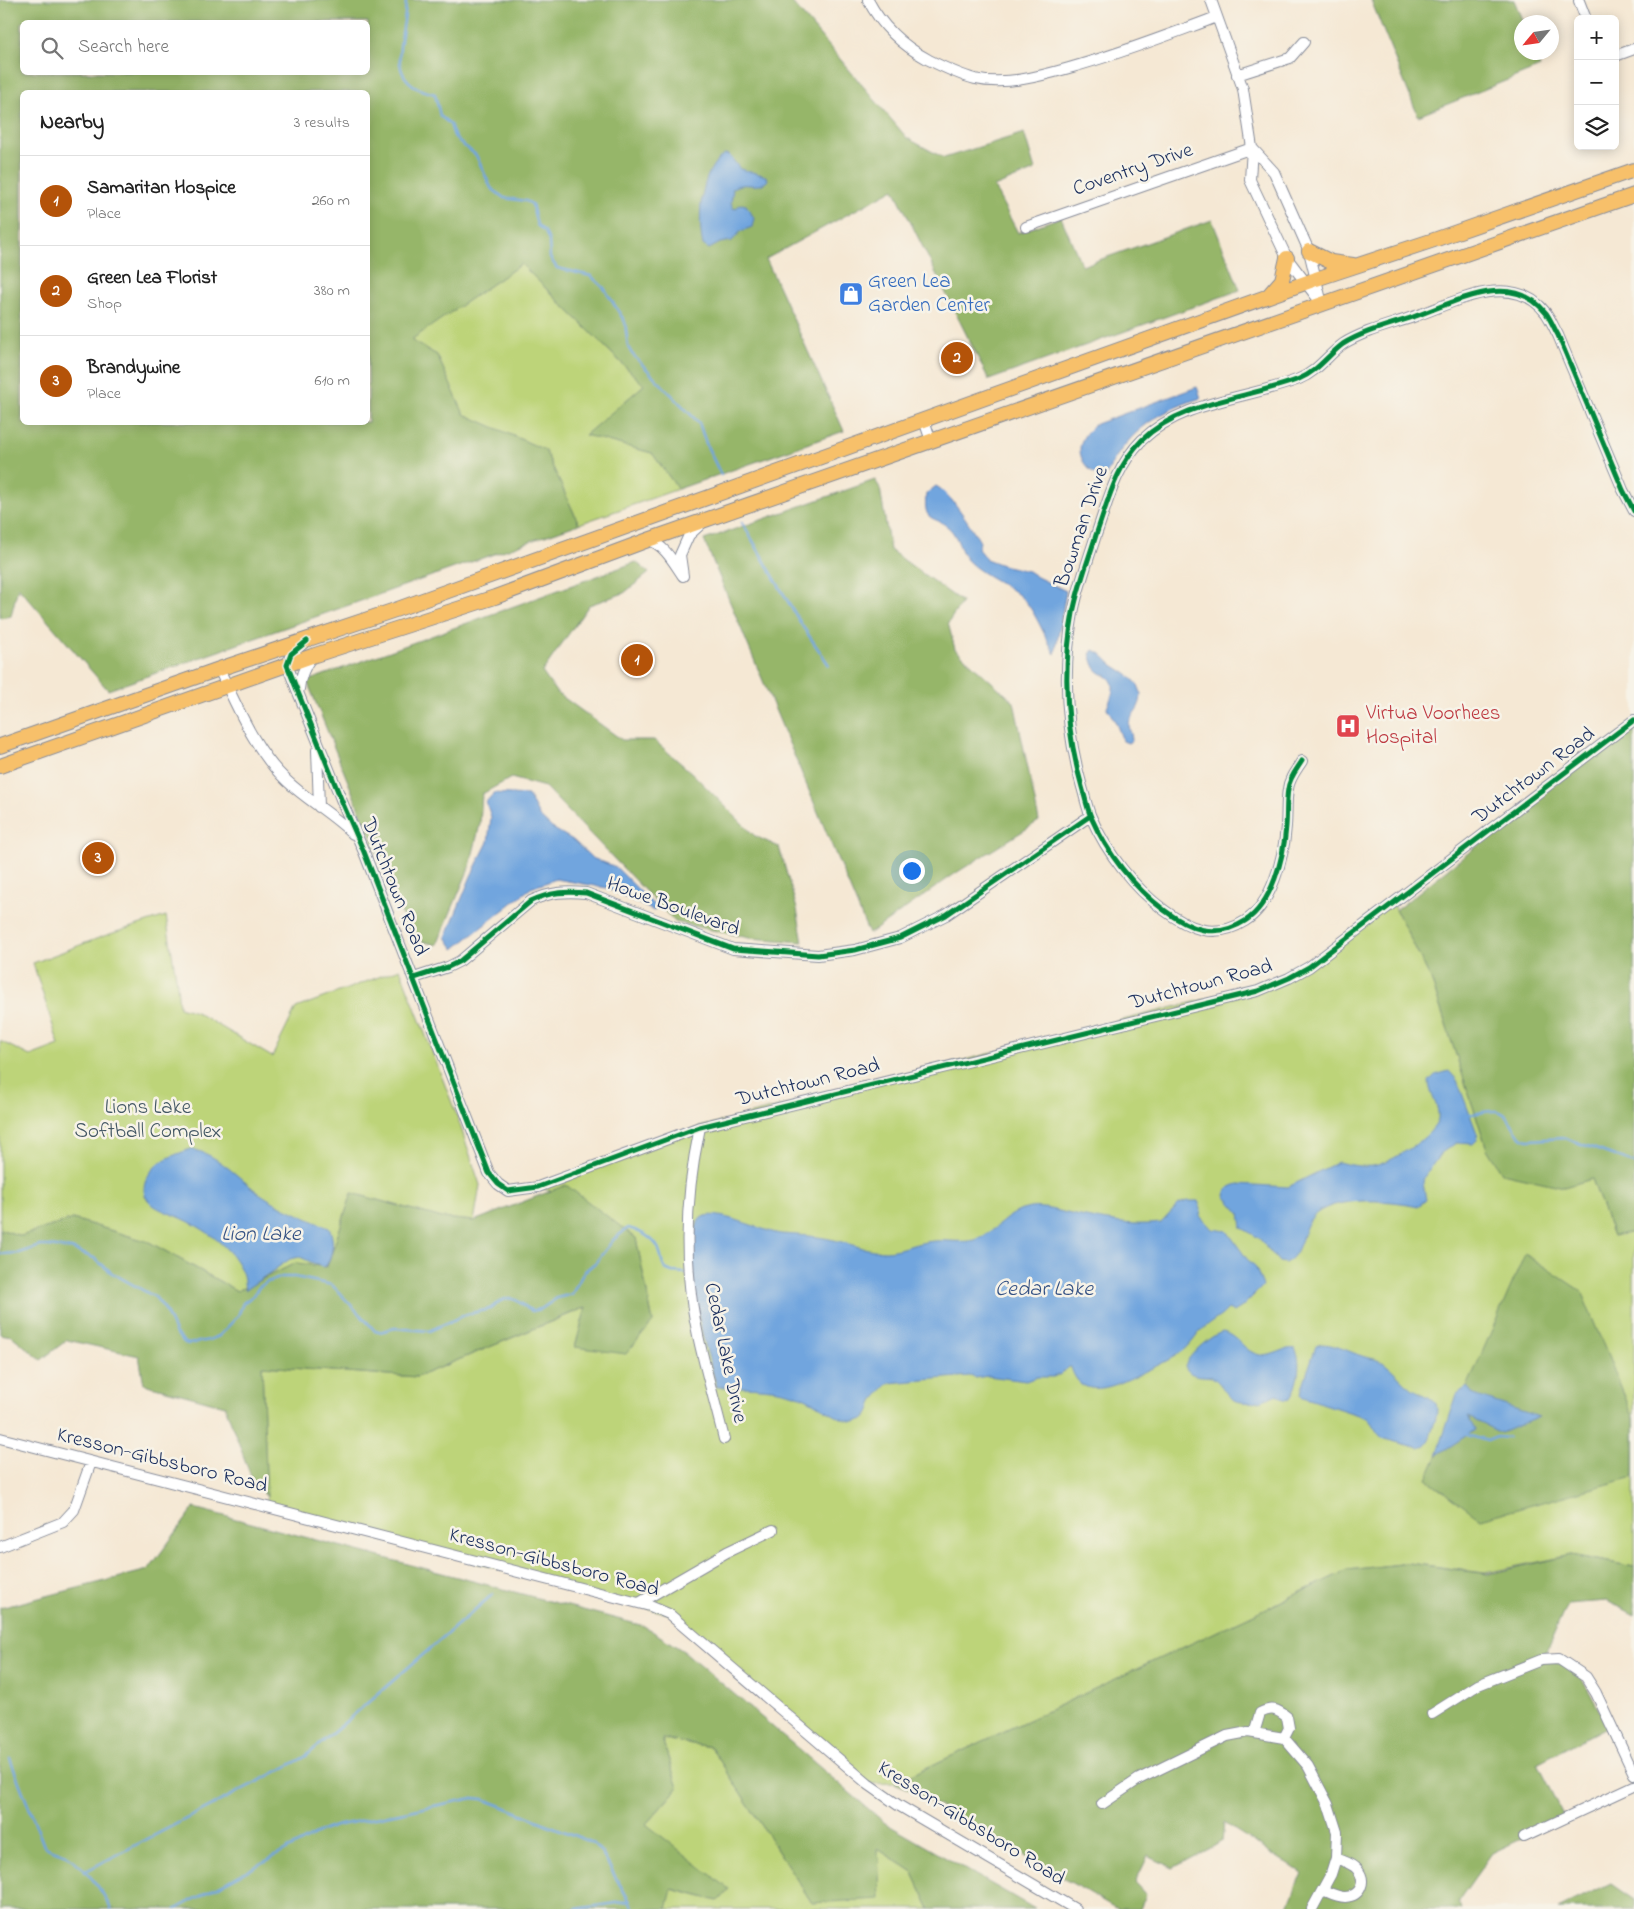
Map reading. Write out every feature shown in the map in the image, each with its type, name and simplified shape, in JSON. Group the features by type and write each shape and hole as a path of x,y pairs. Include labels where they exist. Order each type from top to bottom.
{"highway":[{"path":"0,746 219,669 307,641 1356,265 1434,240 1634,170"},
{"path":"0,766 312,656 495,597 648,540 1634,195"},
{"path":"1309,252 1331,262 1356,265"},
{"path":"1267,297 1282,280 1287,258"}],"street":[{"path":"868,0 876,15 889,31 915,52 941,66 976,79 1004,80 1037,77 1114,56 1217,17"},
{"path":"1211,0 1243,89 1252,148 1250,180 1287,258 1311,281 1322,304"},
{"path":"1579,1 1584,15"},
{"path":"1238,75 1290,58 1304,42"},
{"path":"1619,55 1634,49"},
{"path":"1252,148 1274,172 1309,252 1311,281"},
{"name":"Coventry Drive","path":"1026,227 1252,148"},
{"name":"Bowman Drive","path":"1302,761 1290,780 1286,829 1278,868 1268,896 1247,920 1232,928 1216,932 1182,924 1152,901 1131,880 1090,816 1074,757 1067,706 1067,664 1073,611 1115,478 1127,457 1142,441 1166,422 1194,410 1299,379 1316,369 1337,349 1357,336 1467,296 1506,291 1522,294 1537,304 1547,314 1623,490 1634,511"},
{"path":"924,420 931,441"},
{"path":"648,540 655,542 684,576 680,555 689,535 702,522"},
{"path":"287,665 291,654 307,641"},
{"path":"299,693 304,667 312,656"},
{"name":"Dutchtown Road","path":"287,665 364,852 489,1174 503,1189 515,1191 538,1187 700,1127 976,1058 1258,991 1289,978 1309,967 1634,720"},
{"name":"Dutchtown Road","path":"219,669 252,735 272,765 296,789 345,826 353,834 364,852"},
{"name":"Dutchtown Road","path":"316,734 319,763 319,807"},
{"name":"Howe Boulevard","path":"414,978 460,961 531,901 544,895 570,891 586,893 733,949 818,954 855,950 900,938 946,915 1090,816"},
{"name":"Cedar Lake Drive","path":"700,1127 694,1155 689,1213 688,1274 700,1346 724,1439"},
{"name":"Kresson-Gibbsboro Road","path":"0,1438 639,1603 669,1614 868,1784 898,1805 1075,1909"},
{"path":"0,1547 63,1522 74,1510 91,1462"},
{"path":"639,1603 727,1552 774,1530"},
{"path":"1432,1714 1478,1686 1541,1660 1559,1659 1586,1677 1596,1693 1634,1774"},
{"path":"1254,1733 1260,1713 1269,1708 1278,1709 1287,1717 1289,1728 1284,1738"},
{"path":"1102,1804 1139,1779 1227,1736 1248,1732 1284,1738 1308,1766 1328,1804 1337,1832 1336,1858 1331,1874 1312,1909"},
{"path":"1524,1838 1634,1786"},
{"path":"1322,1890 1343,1897 1352,1896 1358,1892 1362,1884 1361,1876 1356,1867 1336,1858"}],"green space":[{"path":"0,0 790,0 907,138 944,158 1024,133 1035,170 994,187 1018,233 1061,217 1082,266 1212,220 1240,290 989,380 894,189 766,259 844,431 678,489 652,453 585,435 644,385 521,264 411,340 437,355 464,414 545,450 579,524 108,690 18,587 11,616 0,618"},
{"path":"1371,0 1514,0 1520,15 1514,15 1514,60 1538,60 1540,67 1418,116"},
{"path":"521,264 644,385 586,435 652,453 678,489 579,524 545,450 463,414 437,355 410,340"},
{"path":"875,480 880,488 890,550 962,602 948,623 955,649 1014,702 1039,821 956,873 869,934 704,540"},
{"path":"636,562 649,573 624,593 589,605 542,672 556,692 622,740 654,740 693,774 755,836 779,847 797,909 803,942 749,938 675,922 545,787 511,778 482,794 480,824 470,866 437,945 412,939 307,681"},
{"path":"1634,722 1634,1232 1613,1236 1592,1179 1564,1187 1502,1173 1487,1149 1431,979 1396,910"},
{"path":"1393,903 1431,979 1487,1149 1563,1187 1592,1179 1613,1236 1634,1232 1634,1567 1572,1555 1485,1573 1409,1563 1348,1570 894,1783 868,1784 669,1614 267,1508 262,1366 417,1377 587,1307 653,1322 636,1238 587,1202 538,1187 700,1127 1289,978"},
{"name":"Lions Lake Softball Complex","path":"166,916 179,1007 196,1012 272,1057 296,1008 400,969 457,1116 480,1185 474,1221 442,1218 352,1193 327,1267 296,1263 237,1291 149,1242 73,1219 21,1236 0,1229 0,1041 30,1056 59,1045 33,963 104,936"},
{"path":"566,1185 636,1238 653,1322 626,1354 575,1347 586,1307 417,1377 262,1366 267,1497 253,1482 225,1406 144,1384 139,1356 67,1340 41,1360 12,1336 0,1334 0,1229 21,1236 73,1219 149,1242 237,1291 296,1263 327,1267 352,1193 442,1218 474,1221"},
{"path":"1525,1254 1581,1291 1634,1419 1634,1477 1481,1519 1427,1479"},
{"path":"194,1508 644,1626 685,1652 885,1823 1035,1909 930,1909 912,1871 878,1849 880,1899 812,1903 711,1747 662,1739 678,1788 646,1824 729,1889 718,1901 672,1889 667,1909 0,1909 0,1608 148,1570"},
{"path":"1572,1555 1634,1567 1634,1615 1607,1601 1567,1604 1544,1657 1578,1671 1608,1726 1537,1763 1565,1818 1492,1853 1458,1901 1461,1909 1287,1909 1302,1873 1224,1823 1222,1842 1173,1868 1148,1856 1135,1883 1146,1895 1140,1909 1117,1909 907,1788 894,1783 1348,1570 1409,1563 1488,1574"},
{"path":"662,1739 711,1747 812,1903 878,1849 912,1871 930,1909 667,1909 671,1889 718,1901 646,1824 678,1788"},
{"path":"1611,1883 1634,1899 1634,1909 1558,1909"}],"water":[{"path":"725,154 729,155 740,169 763,175 768,180 760,185 742,185 733,188 731,203 733,208 735,209 741,204 746,205 754,218 752,227 741,231 732,241 720,243 709,249 703,245 701,234 702,195 710,171"},
{"path":"1197,387 1201,398 1169,410 1143,427 1121,450 1104,479 1088,468 1083,461 1080,447 1088,431 1096,424"},
{"path":"936,486 948,496 966,519 980,542 978,549 986,559 1028,571 1066,591 1055,654 1025,601 1012,590 974,567 963,554 949,528 928,515 926,510 926,494"},
{"path":"1093,650 1136,682 1139,687 1141,693 1140,700 1129,722 1132,740 1128,743 1123,741 1116,723 1107,708 1113,685 1109,678 1095,667 1090,654"},
{"path":"494,793 528,795 539,816 552,828 573,840 592,858 616,867 656,907 654,911 607,888 556,879 531,888 454,949 446,937 471,876 488,842 491,817 486,802"},
{"path":"1449,1071 1457,1080 1478,1136 1473,1144 1456,1143 1441,1153 1424,1177 1423,1183 1426,1200 1418,1206 1391,1202 1358,1201 1341,1203 1326,1208 1315,1215 1307,1225 1297,1252 1285,1263 1279,1262 1259,1238 1242,1228 1240,1213 1225,1196 1229,1188 1238,1184 1288,1187 1338,1162 1355,1166 1373,1166 1400,1155 1420,1141 1435,1126 1438,1114 1429,1081 1435,1075"},
{"name":"Lion Lake","path":"191,1149 219,1161 259,1193 276,1203 329,1228 332,1237 332,1247 326,1266 322,1267 300,1257 290,1259 245,1290 243,1275 225,1247 198,1227 155,1206 145,1195 145,1183 157,1165 170,1157"},
{"name":"Cedar Lake","path":"1187,1201 1198,1201 1201,1209 1200,1216 1212,1229 1227,1231 1247,1259 1255,1266 1263,1286 1242,1307 1234,1312 1228,1309 1208,1325 1183,1351 1115,1385 1104,1388 1084,1386 1076,1379 1071,1367 1053,1377 1037,1377 1026,1381 988,1376 975,1378 970,1376 889,1383 874,1400 868,1415 857,1421 843,1419 811,1401 789,1392 766,1388 717,1387 702,1331 693,1274 696,1228 701,1218 707,1215 740,1221 781,1234 821,1238 866,1249 886,1251 928,1242 975,1240 989,1233 1007,1218 1021,1210 1030,1208 1045,1208 1116,1222 1150,1224 1161,1223 1179,1204"},
{"path":"1223,1332 1233,1336 1249,1351 1260,1355 1270,1355 1287,1349 1295,1349 1299,1360 1299,1367 1295,1388 1290,1399 1285,1400 1278,1394 1253,1402 1239,1402 1228,1395 1212,1377 1196,1375 1187,1370 1185,1366 1187,1361 1195,1351 1207,1341"},
{"path":"1321,1344 1381,1361 1413,1389 1429,1397 1436,1404 1437,1410 1436,1418 1426,1444 1419,1448 1384,1439 1367,1418 1303,1397 1301,1395 1302,1388 1316,1346"},
{"path":"1467,1387 1474,1395 1539,1417 1501,1433 1468,1417 1475,1430 1437,1455 1457,1394"}],"waterway":[{"path":"406,0 400,57 401,69 407,79 418,88 435,94 440,116 450,124 454,136 459,142 476,155 491,188 504,198 526,201 532,204 537,225 545,232 549,241 550,258 557,268 591,276 604,288 625,322 628,347 632,354 699,423 707,446 721,475"},
{"path":"742,522 801,624 829,665"},
{"path":"1467,1115 1496,1111 1506,1116 1519,1134 1528,1140 1565,1138 1634,1163"},
{"path":"0,1254 19,1253 40,1246 49,1246 71,1249 94,1258 112,1273 155,1297 164,1308 176,1334 185,1343 189,1344 219,1336 238,1316 243,1303 254,1295 259,1287 282,1277 295,1277 332,1285 375,1331 379,1332 395,1328 429,1331 467,1314 490,1309 500,1301 509,1298 516,1300 532,1311 541,1309 557,1298 572,1294 584,1272 596,1262 614,1239 628,1228 638,1231 652,1240 658,1248 665,1269 672,1272 686,1273"},
{"path":"1464,1434 1487,1441 1497,1437 1508,1438"},
{"path":"84,1872 305,1757 493,1594"},
{"path":"10,1759 44,1846 66,1855 80,1866 98,1886 111,1909"},
{"path":"176,1909 324,1830 335,1826 473,1798 483,1799 593,1843 601,1852 634,1909"},
{"path":"576,1909 630,1901"}],"cycle path":[{"path":"1302,761 1290,781 1283,852 1269,892 1263,903 1245,921 1223,930 1213,931 1193,927 1173,917 1153,901 1131,880 1113,856 1091,817 1072,744 1067,701 1068,657 1073,613 1096,535 1119,473 1133,450 1158,427 1196,408 1299,379 1317,368 1343,344 1368,332 1482,293 1500,291 1517,293 1532,300 1546,313 1551,321 1623,490 1634,511"},
{"path":"307,641 291,654 287,665 364,852 489,1173 498,1184 508,1191 538,1187 700,1127 1258,991 1309,967 1634,720"},
{"path":"414,978 460,961 531,901 551,894 565,892 586,893 733,949 818,955 855,950 900,938 946,915 1090,816"}],"place":[{"name":"Green Lea Garden Center","path":"851,294"},
{"name":"Green Lea Florist","path":"957,358"},
{"name":"Samaritan Hospice","path":"637,660"},
{"name":"Virtua Voorhees Hospital","path":"1348,726"},
{"name":"Brandywine","path":"98,858"}]}
